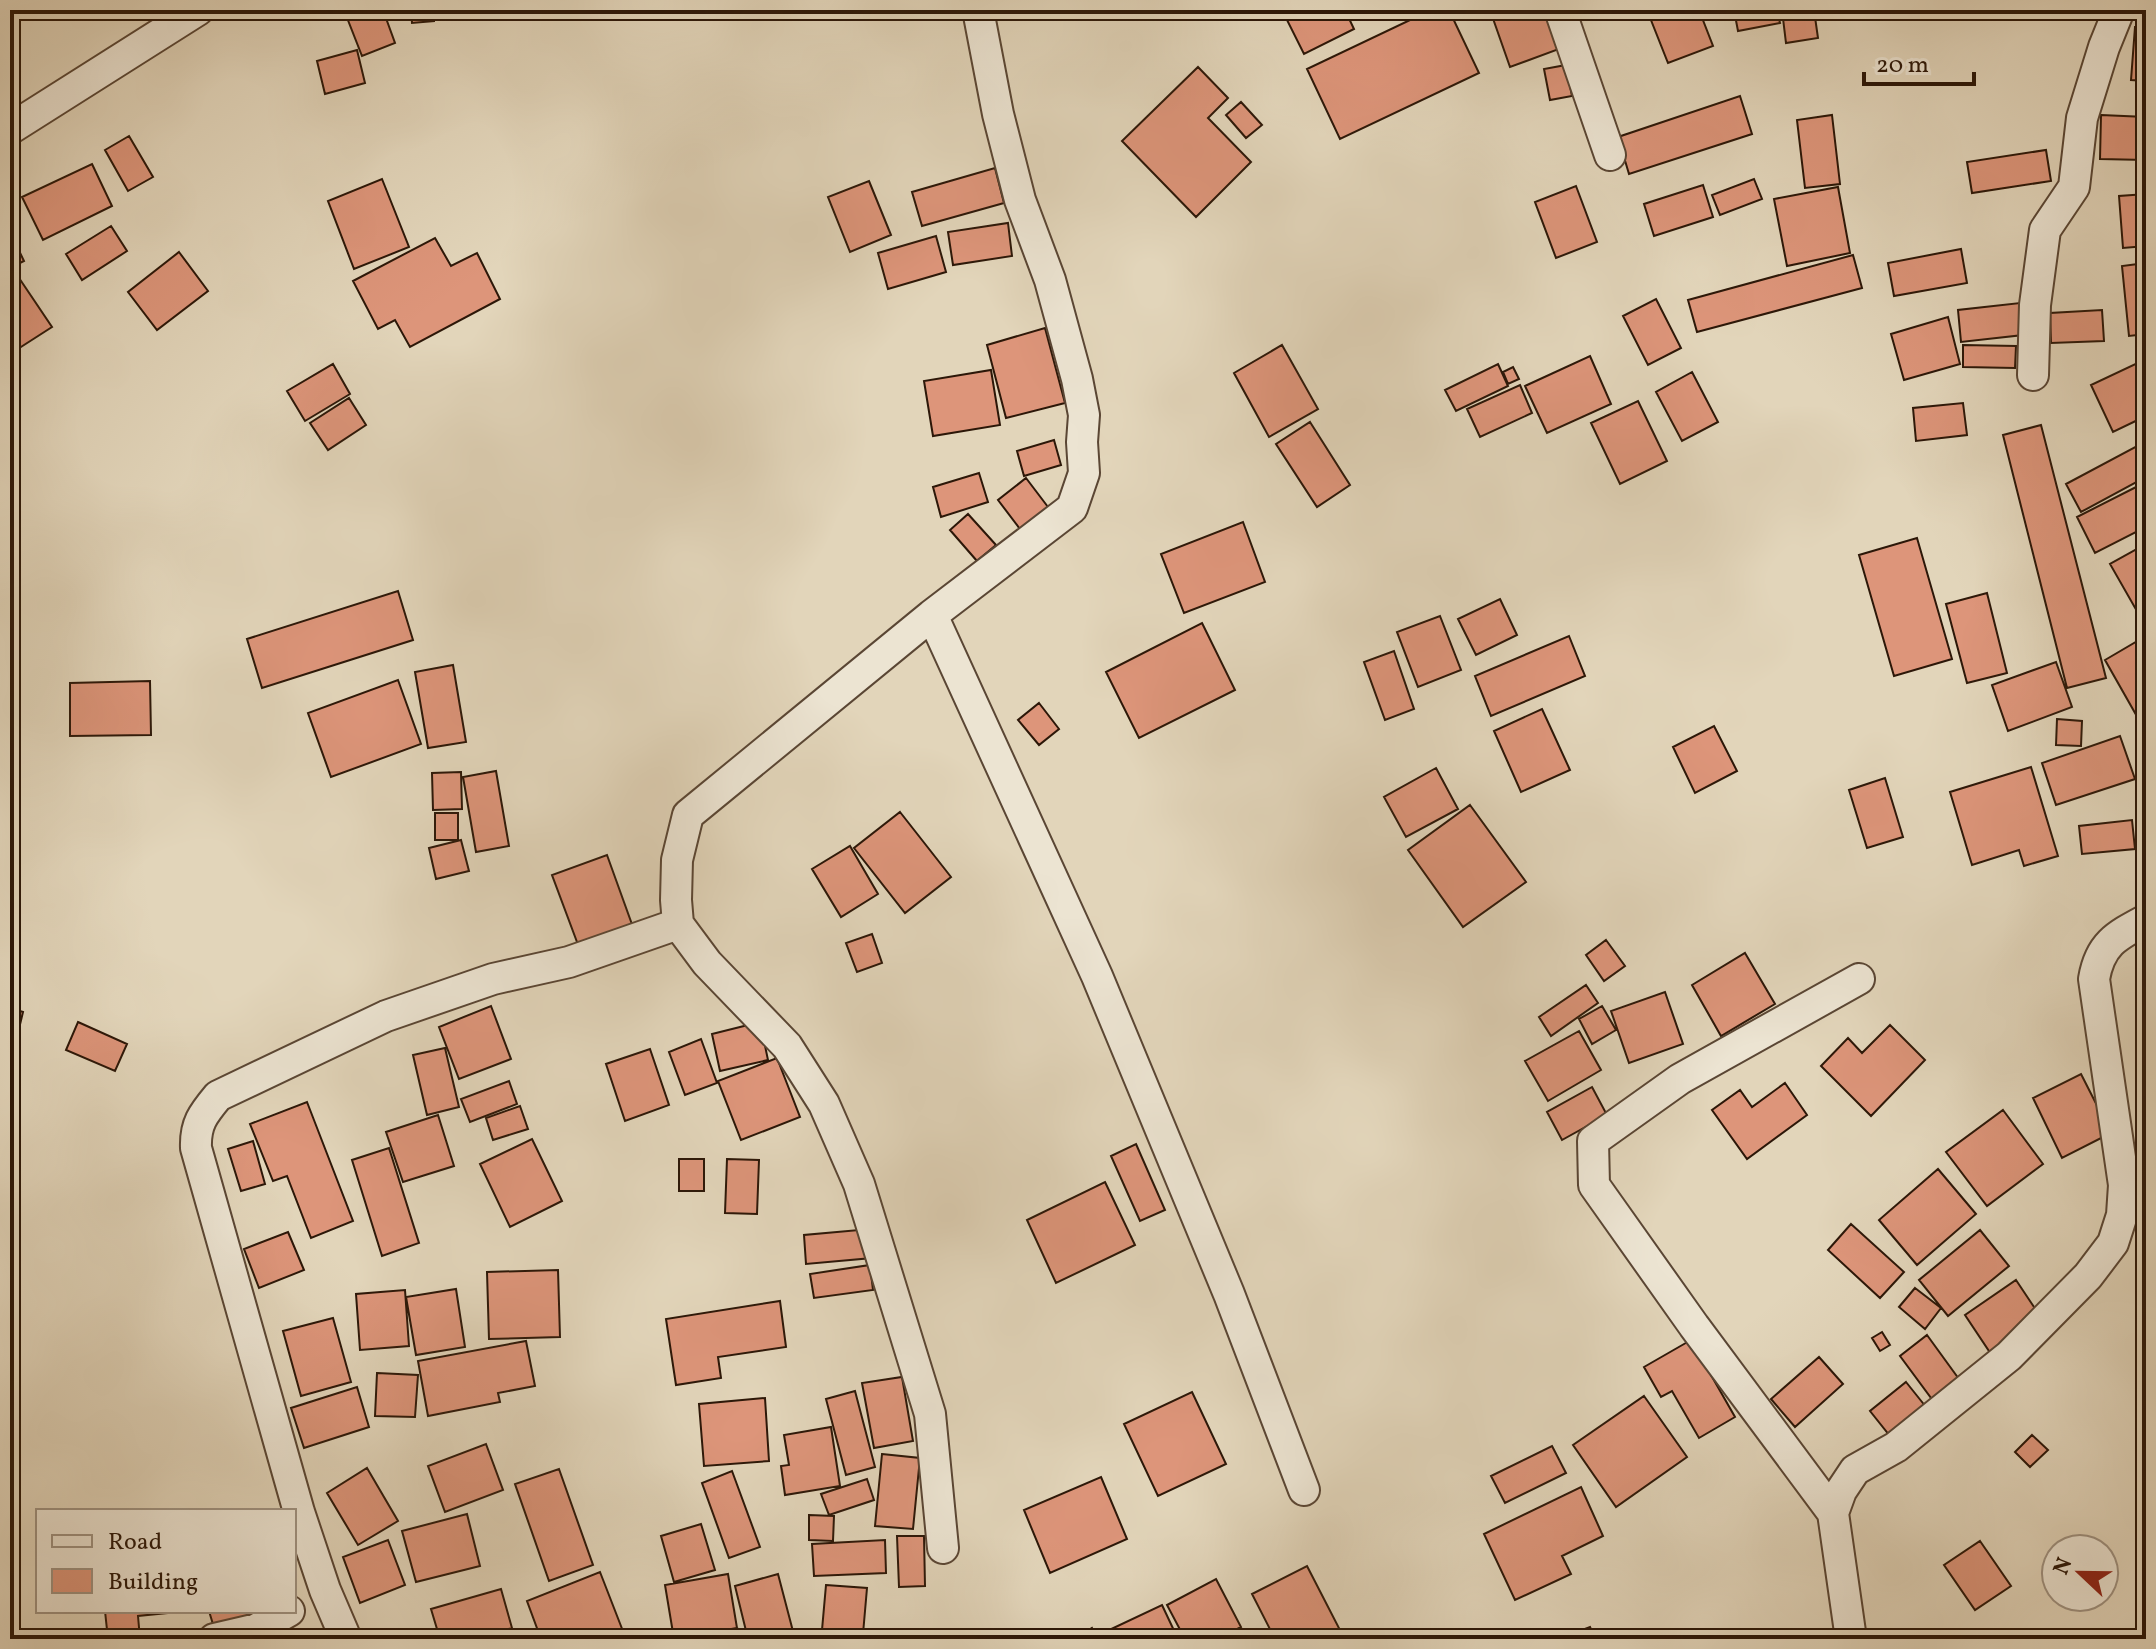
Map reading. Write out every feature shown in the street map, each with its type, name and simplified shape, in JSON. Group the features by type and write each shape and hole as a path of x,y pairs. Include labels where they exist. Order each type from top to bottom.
{"street":[{"path":"10,129 198,10"},
{"path":"943,1548 930,1414 859,1184 824,1104 787,1046 707,963 678,924 676,900 677,860 688,815 932,615 1072,508 1084,473 1084,415 1077,379 1050,280 1020,200 998,114 978,10"},
{"path":"1560,10 1610,155"},
{"path":"2033,375 2035,305 2045,230 2074,187 2082,118 2119,10"},
{"path":"932,615 1097,976 1229,1294 1304,1490"},
{"path":"1851,1639 1833,1513 1841,1491 1855,1470 1896,1447 2009,1356 2088,1276 2113,1243 2122,1215 2124,1185 2094,979 2098,960 2109,942 2146,920"},
{"path":"346,1639 325,1590 299,1512 196,1148 196,1130 202,1114 218,1096 386,1016 493,979 569,962 678,924"},
{"path":"1833,1513 1594,1185 1593,1141 1680,1079 1859,979"},
{"path":"296,1607 325,1590"},
{"path":"214,1639 257,1629 285,1613"}],"building":[{"path":"344,10 383,10 395,43 362,56"},
{"path":"411,10 434,10 434,21 412,23"},
{"path":"1296,10 1345,10 1354,29 1304,54 1285,16"},
{"path":"1431,10 1449,10 1479,73 1340,139 1307,69"},
{"path":"1490,10 1546,10 1559,49 1510,67"},
{"path":"1647,10 1699,10 1713,46 1668,63"},
{"path":"1734,10 1777,10 1780,23 1738,31"},
{"path":"1782,10 1814,10 1818,38 1786,43"},
{"path":"2135,27 2146,28 2146,81 2131,80"},
{"path":"357,50 365,83 325,94 317,61"},
{"path":"1566,65 1572,96 1550,100 1544,69"},
{"path":"1198,67 1228,98 1208,118 1251,162 1196,217 1122,141"},
{"path":"1740,96 1752,134 1629,174 1618,137"},
{"path":"1241,102 1262,125 1246,138 1226,115"},
{"path":"1832,115 1840,184 1805,188 1797,120"},
{"path":"2101,115 2146,117 2146,160 2100,159"},
{"path":"129,136 153,177 128,191 105,150"},
{"path":"2046,150 2051,181 1972,193 1967,162"},
{"path":"92,164 112,206 43,240 22,197"},
{"path":"995,168 1004,203 922,226 912,192"},
{"path":"382,179 409,247 354,269 328,201"},
{"path":"1754,179 1762,199 1720,215 1712,195"},
{"path":"869,181 891,235 850,252 828,197"},
{"path":"1703,185 1713,217 1654,236 1644,204"},
{"path":"1576,186 1597,242 1556,258 1535,202"},
{"path":"1838,187 1850,253 1787,266 1774,199"},
{"path":"2146,194 2146,246 2123,248 2119,196"},
{"path":"1008,223 1012,256 953,265 948,232"},
{"path":"111,226 127,251 82,280 66,254"},
{"path":"10,232 24,261 10,268"},
{"path":"936,236 946,272 888,289 878,253"},
{"path":"435,238 451,266 477,253 500,299 410,347 395,320 378,329 353,281"},
{"path":"1961,249 1967,283 1894,296 1888,263"},
{"path":"179,252 208,291 157,330 128,292"},
{"path":"1853,255 1862,288 1697,332 1688,300"},
{"path":"2146,263 2146,334 2129,336 2122,266"},
{"path":"13,269 52,327 10,354 10,271"},
{"path":"1656,299 1681,348 1648,365 1623,316"},
{"path":"2020,303 2023,335 1961,342 1958,310"},
{"path":"2102,310 2104,341 2051,343 2050,313"},
{"path":"1948,317 1960,364 1904,380 1891,334"},
{"path":"1045,328 1065,403 1006,418 987,345"},
{"path":"1282,345 1318,409 1269,437 1234,373"},
{"path":"1963,345 2016,346 2015,368 1963,367"},
{"path":"1590,356 1611,404 1547,433 1525,386"},
{"path":"2146,359 2146,416 2113,432 2091,385"},
{"path":"333,364 350,394 305,421 287,391"},
{"path":"1498,364 1508,386 1456,411 1445,390"},
{"path":"1513,367 1519,379 1508,384 1503,372"},
{"path":"991,370 1000,425 933,436 924,381"},
{"path":"1692,372 1718,422 1682,441 1656,392"},
{"path":"1520,385 1532,413 1480,437 1467,409"},
{"path":"349,398 366,425 328,450 310,423"},
{"path":"1638,401 1667,461 1620,484 1591,423"},
{"path":"1963,403 1967,435 1916,441 1913,408"},
{"path":"1310,422 1350,485 1317,507 1276,444"},
{"path":"2041,425 2106,678 2067,688 2003,435"},
{"path":"1054,440 1061,465 1024,476 1017,451"},
{"path":"2139,445 2146,457 2146,477 2081,512 2066,484"},
{"path":"979,473 988,502 941,517 933,487"},
{"path":"1026,478 1048,507 1020,529 998,500"},
{"path":"2146,482 2146,527 2095,553 2077,517"},
{"path":"968,514 996,545 977,561 950,530"},
{"path":"1243,522 1265,582 1184,613 1161,554"},
{"path":"1917,538 1952,659 1894,676 1859,555"},
{"path":"2146,544 2146,618 2142,620 2110,564"},
{"path":"398,591 413,640 262,688 247,639"},
{"path":"1987,593 2007,673 1967,683 1946,604"},
{"path":"1500,599 1517,635 1476,655 1458,619"},
{"path":"1440,616 1461,670 1418,687 1397,632"},
{"path":"1202,623 1235,690 1139,738 1106,672"},
{"path":"1569,636 1585,676 1491,716 1475,676"},
{"path":"2146,636 2146,725 2143,727 2105,660"},
{"path":"1394,651 1414,709 1385,720 1364,662"},
{"path":"2056,662 2072,707 2008,731 1992,685"},
{"path":"453,665 466,742 428,748 415,672"},
{"path":"398,680 421,744 331,777 308,713"},
{"path":"150,681 151,735 70,736 70,683"},
{"path":"1039,703 1059,729 1039,745 1018,720"},
{"path":"1542,709 1570,770 1521,792 1494,731"},
{"path":"2057,719 2082,721 2081,746 2056,745"},
{"path":"1714,726 1737,771 1695,793 1673,747"},
{"path":"2120,736 2135,779 2056,805 2042,763"},
{"path":"2031,767 2058,856 2024,866 2019,850 1972,865 1950,792"},
{"path":"1436,768 1458,809 1406,837 1384,797"},
{"path":"496,771 509,846 476,852 463,777"},
{"path":"461,772 462,809 433,810 432,773"},
{"path":"1885,778 1903,837 1867,848 1849,790"},
{"path":"1470,805 1526,882 1463,927 1408,850"},
{"path":"900,812 951,877 905,913 854,848"},
{"path":"435,813 458,813 458,840 435,840"},
{"path":"2132,820 2135,849 2082,854 2079,826"},
{"path":"461,840 469,871 436,879 429,848"},
{"path":"850,846 878,894 841,917 812,869"},
{"path":"607,855 634,930 580,950 552,875"},
{"path":"872,934 882,963 857,972 846,943"},
{"path":"1606,940 1625,966 1604,981 1586,955"},
{"path":"1745,953 1775,1004 1721,1036 1692,985"},
{"path":"1586,985 1598,1003 1551,1036 1539,1017"},
{"path":"1665,992 1683,1044 1629,1063 1611,1011"},
{"path":"491,1006 511,1059 459,1079 439,1027"},
{"path":"1602,1006 1616,1030 1592,1044 1579,1019"},
{"path":"10,1008 23,1012 17,1037 10,1035"},
{"path":"78,1022 127,1044 115,1071 66,1050"},
{"path":"760,1022 768,1060 720,1071 712,1034"},
{"path":"1890,1025 1925,1060 1871,1116 1821,1066 1848,1038 1862,1053"},
{"path":"1579,1031 1601,1070 1548,1101 1525,1061"},
{"path":"701,1039 717,1083 685,1095 669,1052"},
{"path":"445,1048 459,1107 427,1115 413,1055"},
{"path":"650,1049 669,1105 625,1121 606,1064"},
{"path":"777,1058 800,1117 741,1140 718,1081"},
{"path":"2081,1074 2111,1133 2062,1158 2033,1098"},
{"path":"509,1081 517,1104 470,1122 461,1099"},
{"path":"1785,1083 1807,1115 1747,1159 1712,1110 1740,1090 1752,1107"},
{"path":"1592,1087 1607,1115 1562,1140 1547,1112"},
{"path":"307,1102 353,1221 311,1238 287,1176 273,1181 250,1124"},
{"path":"520,1106 528,1129 493,1140 486,1118"},
{"path":"2003,1110 2043,1164 1987,1206 1946,1152"},
{"path":"438,1115 454,1166 403,1182 386,1132"},
{"path":"532,1139 562,1201 510,1227 480,1164"},
{"path":"253,1141 265,1184 241,1191 228,1149"},
{"path":"1136,1144 1165,1210 1140,1221 1111,1156"},
{"path":"389,1148 419,1243 382,1256 352,1160"},
{"path":"679,1159 704,1159 704,1191 679,1191"},
{"path":"727,1159 759,1160 757,1214 725,1213"},
{"path":"1938,1169 1976,1214 1917,1265 1879,1220"},
{"path":"1105,1182 1135,1245 1056,1283 1027,1220"},
{"path":"1851,1224 1904,1272 1880,1298 1828,1250"},
{"path":"870,1229 872,1258 806,1264 804,1235"},
{"path":"1980,1230 2009,1266 1948,1316 1919,1280"},
{"path":"288,1232 304,1270 259,1288 244,1249"},
{"path":"870,1265 873,1290 814,1298 810,1274"},
{"path":"558,1270 560,1337 489,1339 487,1272"},
{"path":"2016,1280 2042,1319 1991,1354 1965,1315"},
{"path":"1915,1288 1941,1308 1925,1329 1899,1307"},
{"path":"456,1289 465,1347 416,1355 406,1297"},
{"path":"405,1290 409,1346 360,1350 356,1294"},
{"path":"780,1301 786,1347 718,1357 721,1378 676,1385 666,1319"},
{"path":"333,1318 351,1382 301,1396 283,1331"},
{"path":"1882,1332 1890,1345 1880,1351 1872,1338"},
{"path":"1927,1335 1964,1386 1937,1406 1900,1356"},
{"path":"1691,1340 1735,1417 1699,1438 1672,1391 1661,1397 1644,1367"},
{"path":"526,1341 535,1386 498,1393 500,1402 428,1416 418,1361"},
{"path":"1819,1357 1843,1384 1795,1427 1771,1399"},
{"path":"377,1373 418,1375 415,1417 375,1416"},
{"path":"902,1377 913,1441 874,1448 862,1383"},
{"path":"1906,1382 1930,1412 1894,1441 1870,1411"},
{"path":"357,1387 369,1427 304,1448 291,1408"},
{"path":"855,1391 875,1467 846,1475 826,1399"},
{"path":"1192,1392 1226,1464 1158,1496 1124,1424"},
{"path":"1644,1396 1687,1457 1616,1507 1573,1445"},
{"path":"765,1398 769,1461 704,1466 699,1404"},
{"path":"831,1427 840,1486 785,1495 781,1466 789,1465 784,1435"},
{"path":"2032,1435 2048,1450 2030,1467 2015,1452"},
{"path":"486,1444 503,1490 445,1512 428,1466"},
{"path":"1552,1446 1566,1473 1505,1503 1491,1476"},
{"path":"882,1454 920,1458 913,1529 875,1526"},
{"path":"367,1468 398,1521 358,1545 327,1493"},
{"path":"559,1469 593,1565 549,1581 515,1484"},
{"path":"732,1471 760,1547 729,1558 702,1483"},
{"path":"1101,1477 1127,1539 1050,1573 1024,1510"},
{"path":"867,1479 874,1500 829,1515 821,1494"},
{"path":"1581,1487 1603,1536 1562,1556 1571,1574 1515,1600 1484,1534"},
{"path":"467,1514 480,1566 416,1582 402,1531"},
{"path":"809,1515 834,1516 833,1541 809,1540"},
{"path":"701,1524 715,1570 674,1582 661,1536"},
{"path":"897,1536 924,1536 925,1586 899,1587"},
{"path":"388,1540 405,1585 360,1603 343,1557"},
{"path":"885,1540 886,1573 814,1576 812,1544"},
{"path":"1980,1541 2011,1586 1975,1610 1944,1565"},
{"path":"10,1549 14,1601 10,1602"},
{"path":"1307,1566 1341,1632 1328,1639 1275,1639 1252,1594"},
{"path":"600,1572 626,1639 541,1639 527,1601"},
{"path":"728,1574 737,1628 674,1639 665,1585"},
{"path":"778,1574 795,1639 748,1639 735,1586"},
{"path":"1216,1579 1241,1627 1219,1639 1185,1639 1167,1605"},
{"path":"826,1585 867,1588 863,1634 822,1630"},
{"path":"501,1589 512,1628 474,1639 440,1639 431,1609"},
{"path":"1162,1605 1178,1639 1111,1639 1107,1631"},
{"path":"105,1613 168,1613 138,1616 140,1639 108,1639"},
{"path":"210,1613 257,1613 258,1616 215,1631"},
{"path":"1590,1627 1595,1639 1558,1639"},
{"path":"1092,1628 1099,1639 1075,1639"},
{"path":"738,1629 742,1639 711,1639"}]}
